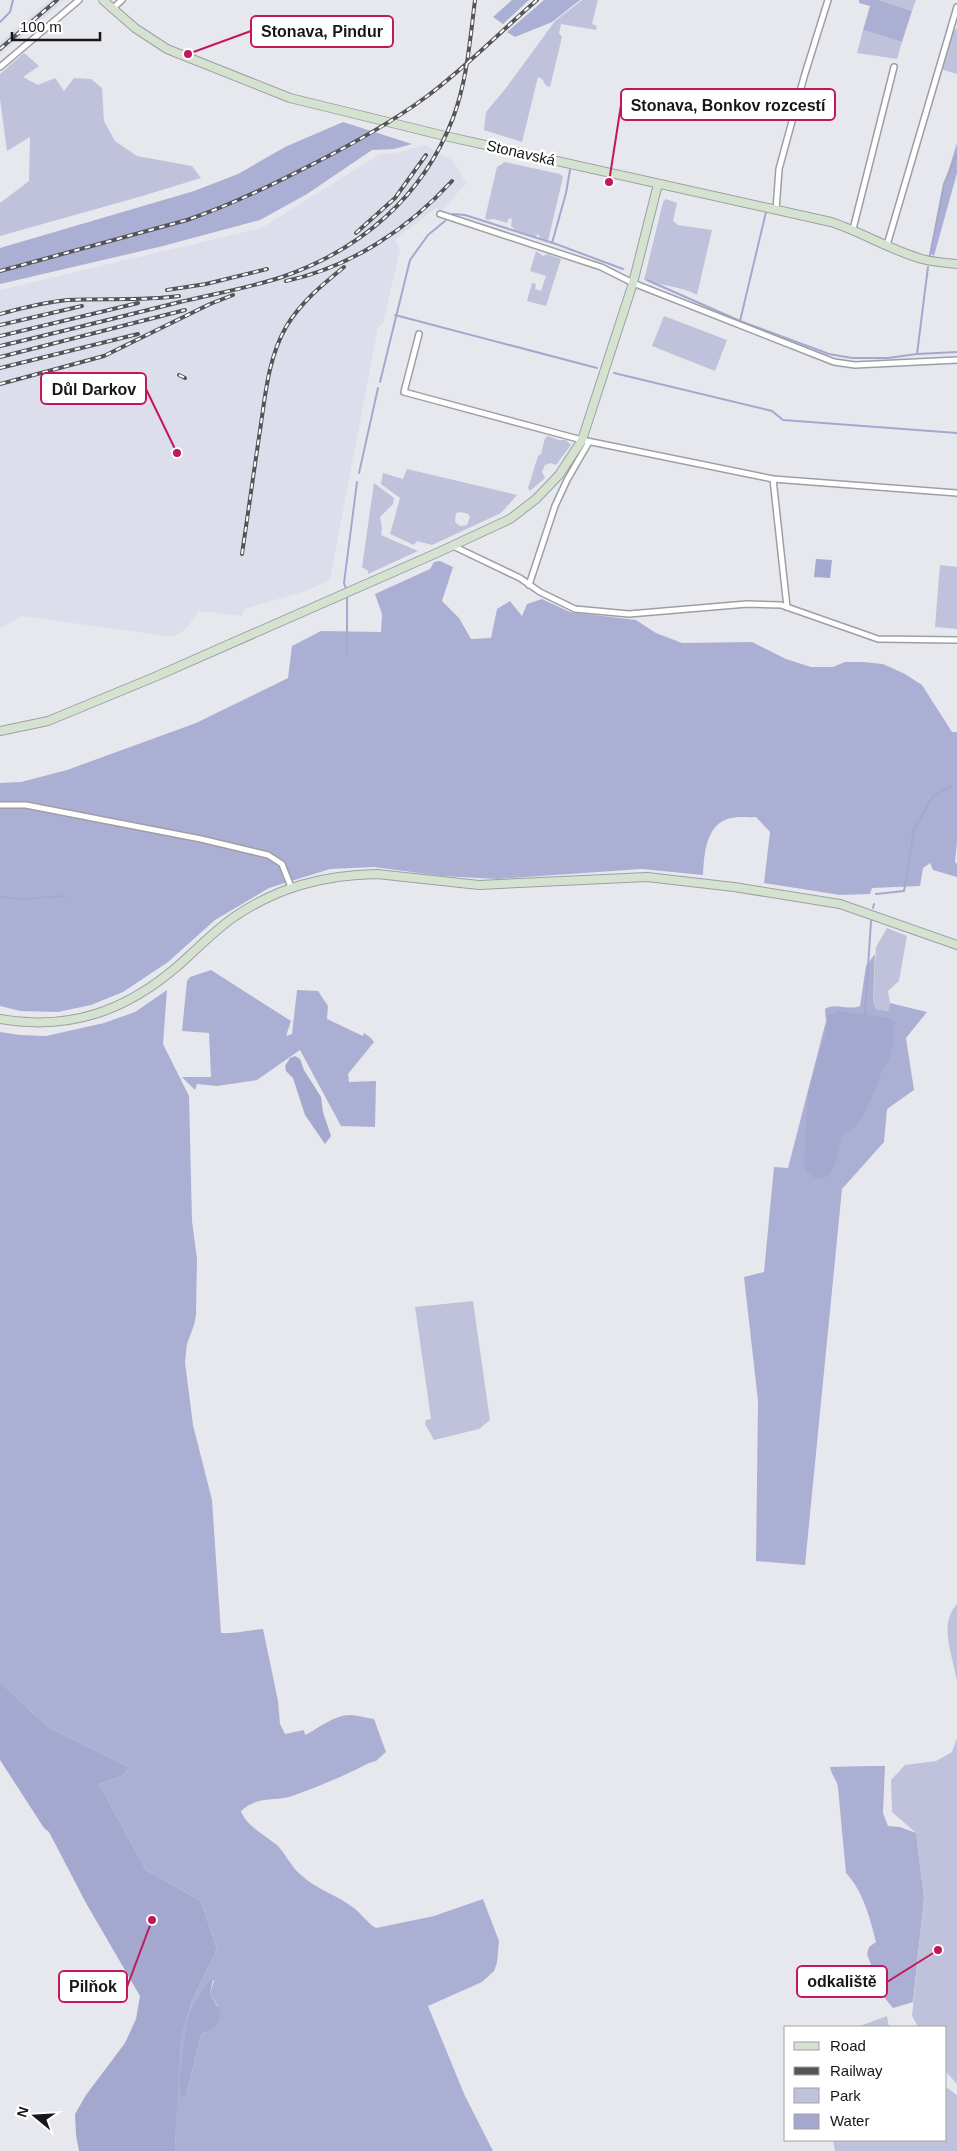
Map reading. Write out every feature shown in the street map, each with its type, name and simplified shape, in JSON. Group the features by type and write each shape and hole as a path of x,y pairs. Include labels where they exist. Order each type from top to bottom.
{"street":[{"path":"0,67 79,0"},
{"name":"Stonavská","path":"103,0 141,33 167,49 290,98 776,210 852,229 923,259 957,264"},
{"path":"112,9 122,0"},
{"path":"776,210 779,169 804,77 828,0"},
{"path":"887,245 957,7"},
{"path":"852,229 894,67"},
{"path":"529,584 555,506 586,441 633,283 658,184"},
{"path":"440,214 601,267 633,283 834,362 855,365 957,360"},
{"path":"420,334 404,392 586,441 773,479 957,493"},
{"path":"0,731 48,721 164,673 510,519 536,499 559,475 586,441"},
{"path":"773,479 787,607"},
{"path":"452,546 575,609 629,614 747,604 787,607 878,639 957,640"},
{"path":"0,806 26,805 268,855 282,864 291,887"},
{"path":"0,1019 38,1023 73,1020 106,1011 134,998 178,966 232,918 267,898 291,887 324,879 363,874 479,885 647,877 734,886 840,904 957,945"}],"shaded area":[{"path":"50,0 65,0 0,55 0,42"},
{"path":"512,0 529,0 503,24 493,17"},
{"path":"544,0 580,0 552,22 515,37 507,32"},
{"path":"859,0 879,0 912,11 902,42 863,30 870,6 859,3"},
{"path":"343,122 412,144 394,149 372,150 307,194 260,220 163,246 0,284 0,248 194,191 238,174 285,147"},
{"path":"957,143 957,173 934,256 931,254 944,185"},
{"path":"425,145 452,160 466,183 442,211 436,208 395,240 400,249 383,324 378,327 330,580 306,591 244,609 242,616 199,611 186,629 173,637 22,616 0,628 0,290 261,228 380,154 395,153"},
{"path":"440,561 453,567 442,601 459,618 471,639 491,638 497,609 510,601 522,616 527,604 542,599 570,612 636,620 656,633 682,643 752,642 786,659 811,667 833,667 845,662 863,662 883,664 905,674 922,685 952,732 957,732 957,842 955,862 957,864 957,877 933,870 930,863 923,868 920,886 872,888 870,894 840,895 764,883 770,832 756,817 732,818 723,821 717,826 708,840 703,875 642,869 497,879 441,876 374,867 330,869 269,888 215,920 168,962 123,992 91,1005 58,1012 20,1011 0,1006 0,783 21,782 67,770 196,723 288,678 292,646 321,631 381,632 382,614 375,594 430,569 434,562"},
{"path":"875,954 873,1002 876,1009 888,1011 890,1003 927,1012 906,1038 914,1090 887,1109 884,1142 842,1189 805,1565 756,1561 758,1401 744,1277 764,1272 774,1167 788,1168 826,1021 825,1009 833,1006 851,1008 860,1006 866,966"},
{"path":"211,970 291,1021 286,1036 292,1034 297,990 318,991 328,1006 327,1019 363,1036 364,1033 371,1038 374,1042 348,1074 349,1082 376,1081 375,1127 341,1126 300,1050 257,1080 217,1086 197,1084 195,1090 182,1077 211,1077 209,1033 182,1031 187,981 190,977"},
{"path":"167,990 163,1044 189,1096 192,1221 197,1259 196,1315 187,1344 185,1362 193,1425 212,1500 221,1633 263,1629 278,1701 280,1724 285,1734 304,1730 305,1735 338,1717 359,1716 374,1719 386,1752 376,1761 304,1792 288,1797 255,1802 241,1811 251,1826 277,1845 301,1875 354,1908 376,1928 434,1916 483,1899 499,1941 497,1963 494,1971 482,1982 428,2006 465,2096 493,2151 175,2151 179,2038 192,2001 217,1949 201,1901 146,1870 99,1784 124,1775 129,1767 48,1727 0,1682 0,1032 46,1036 104,1023 135,1012","holes":["214,1980 210,1994 218,2006 205,2033 201,2035 186,2097 187,2021 191,2008 207,1982"]},
{"path":"885,1766 883,1813 888,1826 900,1827 916,1833 924,1898 913,2002 893,2008 883,1996 867,1954 869,1947 876,1942 861,1896 846,1873 838,1788 830,1767"}],"green space":[{"path":"582,0 598,0 592,24 597,26 596,30 561,24 559,33 562,37 550,87 546,86 542,79 538,77 522,142 484,130 486,112 555,21"},
{"path":"879,0 916,0 912,11"},
{"path":"957,28 957,74 940,69 951,33"},
{"path":"863,30 902,42 897,59 857,53"},
{"path":"24,53 39,66 23,77 38,85 55,78 64,91 74,78 91,79 102,88 104,121 115,141 137,156 192,166 201,178 0,236 0,203 29,181 30,137 7,151 0,99 0,74"},
{"path":"505,162 560,174 563,177 548,241 541,239 538,234 535,237 515,230 511,226 512,219 509,218 507,223 494,219 487,220 485,218 497,167"},
{"path":"666,199 677,203 673,221 678,225 712,230 697,295 644,280 663,202"},
{"path":"536,251 543,256 547,254 561,259 546,306 527,301 532,283 536,284 535,289 541,291 546,276 530,271"},
{"path":"664,316 727,340 715,371 652,346"},
{"path":"548,436 559,440 566,440 571,445 556,465 551,463 545,465 542,472 545,478 530,491 528,488 538,456 541,454 545,438"},
{"path":"407,469 517,495 501,513 432,545 417,541 414,545 390,534 400,498 381,484 383,473 403,479","holes":["456,513 468,514 470,517 467,525 460,526 455,522"]},
{"path":"374,483 394,498 393,504 380,517 381,535 418,551 368,574 368,571 362,567"},
{"path":"940,565 957,567 957,629 935,627"},
{"path":"887,928 907,936 899,981 888,991 890,1003 888,1011 876,1009 873,1002 876,947"},
{"path":"473,1301 490,1420 479,1429 434,1440 425,1424 426,1420 431,1419 415,1307"},
{"path":"957,1604 957,1681 948,1641 948,1621 951,1612"},
{"path":"957,1738 957,2084 947,2073 947,2026 917,2026 912,2016 924,1898 916,1833 892,1812 891,1780 905,1765 936,1761 952,1752"},
{"path":"887,2016 889,2026 860,2026"},
{"path":"947,2088 957,2095 957,2151 835,2151 833,2141 947,2141"}],"water":[{"path":"816,559 832,560 830,578 814,577"},
{"path":"839,1011 890,1018 895,1023 892,1046 890,1057 862,1117 857,1125 843,1134 833,1169 825,1178 816,1178 811,1176 804,1164 808,1092 826,1031 828,1015"},
{"path":"295,1056 300,1059 304,1070 321,1097 323,1112 331,1136 325,1144 305,1115 293,1078 286,1071 285,1066 290,1058"},
{"path":"0,1682 48,1727 129,1767 124,1775 99,1784 146,1870 201,1901 217,1949 192,2001 180,2038 175,2151 79,2151 75,2114 86,2095 125,2043 136,2019 140,1996 86,1903 49,1832 44,1828 0,1760"},
{"path":"213,1979 210,1994 221,2012 216,2026 201,2035 186,2097 182,2098 179,2084 187,2021 191,2008 207,1982"}],"waterway":[{"path":"0,22 10,12 13,0"},
{"path":"930,255 944,184 957,154"},
{"path":"552,243 566,193 570,170"},
{"path":"740,321 766,212"},
{"path":"453,214 465,215 556,244 623,269"},
{"path":"380,382 410,260 428,235 445,221"},
{"path":"917,354 928,267"},
{"path":"647,280 740,321 829,354 852,358 888,358 957,352"},
{"path":"395,315 597,368"},
{"path":"614,373 772,411 783,420 957,433"},
{"path":"359,473 378,388"},
{"path":"347,591 344,583 357,482"},
{"path":"347,595 347,653"},
{"path":"876,894 904,891 914,829 933,796 951,787"},
{"path":"0,897 23,899 65,896"},
{"path":"873,908 874,904"},
{"path":"865,1014 871,921"}],"railway":[{"path":"0,49 57,0"},
{"path":"0,346 269,281 311,266 362,236 386,217 406,196 425,172 440,146 453,118 462,90 475,0"},
{"path":"0,271 187,220 261,190 336,152 397,117 426,97 469,62 537,0"},
{"path":"356,233 395,198 426,155"},
{"path":"286,281 310,275 333,266 377,244 417,215 452,181"},
{"path":"242,554 265,395 275,353 286,327 298,310 320,287 344,267"},
{"path":"167,290 206,284 267,269"},
{"path":"0,384 104,356 210,304 233,295"},
{"path":"0,314 25,307 68,300 179,296"},
{"path":"0,336 138,303"},
{"path":"0,325 82,306"},
{"path":"0,357 185,310"},
{"path":"0,368 138,334"},
{"path":"179,375 185,378"}],"place":[{"name":"Stonava, Pindur","path":"188,54"},
{"name":"Stonava, Bonkov rozcestí","path":"609,182"},
{"name":"Důl Darkov","path":"177,453"},
{"name":"Pilňok","path":"152,1920"},
{"name":"odkaliště","path":"938,1950"}]}
